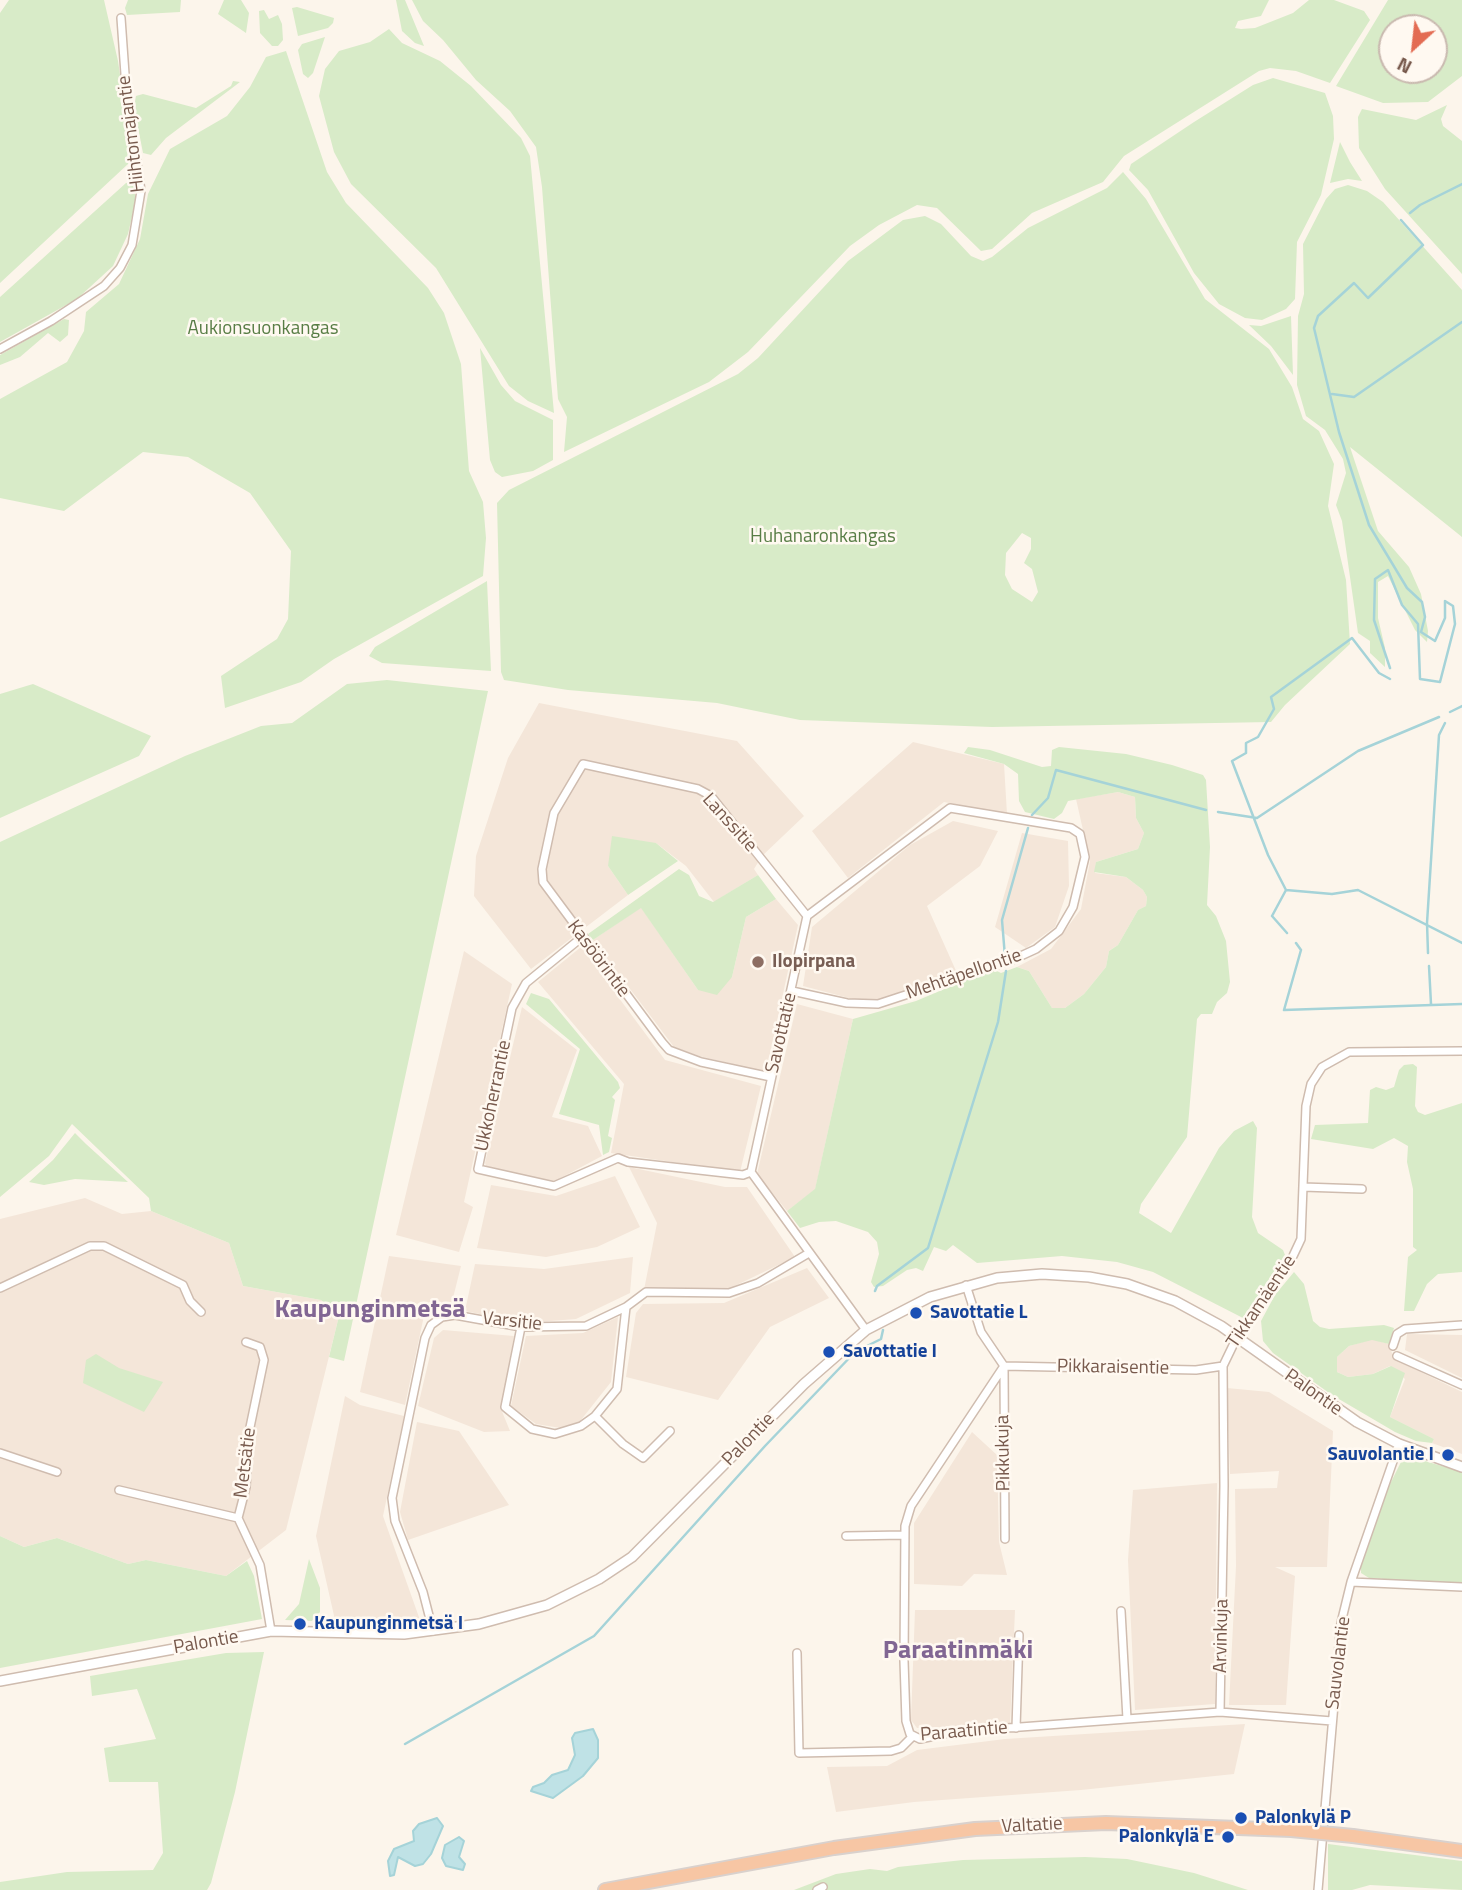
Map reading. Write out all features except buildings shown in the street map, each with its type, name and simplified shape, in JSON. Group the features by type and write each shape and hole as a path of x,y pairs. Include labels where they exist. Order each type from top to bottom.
{"highway":[{"name":"Valtatie","path":"605,1890 834,1848 975,1829 1106,1823 1291,1830 1462,1851"}],"street":[{"name":"Hiihtomajantie","path":"0,349 51,321 104,286 120,268 132,245 141,191 126,88 121,18"},
{"name":"Lanssitie","path":"583,764 698,789 711,796 807,916"},
{"name":"Kasöörintie","path":"583,764 554,813 542,869 543,882 581,938 669,1050 701,1062 771,1077"},
{"name":"Mehtäpellontie","path":"792,991 847,1003 878,1004 1036,949 1059,931 1073,907 1086,857 1080,834 1071,828 950,808 807,916"},
{"name":"Savottatie","path":"751,1172 807,916"},
{"name":"Ukkoherrantie","path":"581,938 526,983 512,1008 478,1169 554,1186 618,1158 628,1162 743,1175 751,1172"},
{"name":"Tikkamäentie","path":"1223,1560 1223,1366 1237,1337 1298,1248 1303,1230 1306,1106 1311,1084 1322,1066 1339,1055 1363,1050 1462,1051"},
{"path":"751,1172 866,1329"},
{"path":"1303,1187 1362,1189"},
{"path":"0,1288 90,1246 104,1246 183,1285 190,1301 201,1312"},
{"name":"Varsitie","path":"433,1631 423,1592 395,1521 392,1498 425,1338 431,1325 442,1317 455,1315 522,1327 586,1326 626,1307 646,1292 729,1293 758,1283 809,1253"},
{"name":"Palontie","path":"0,1681 271,1632 386,1635 433,1631 500,1620 547,1605 599,1579 632,1557 804,1384 866,1329 921,1301 966,1285 1032,1275 1064,1274 1107,1280 1175,1301 1237,1337 1322,1400 1399,1444 1462,1467"},
{"path":"966,1285 981,1332 1004,1366"},
{"path":"522,1327 505,1407 532,1429 555,1434 581,1426 595,1416 617,1389 626,1307"},
{"path":"1393,1346 1397,1334 1405,1329 1462,1325"},
{"name":"Metsätie","path":"246,1342 260,1347 264,1360 249,1432 246,1486 238,1518 260,1564 271,1632"},
{"path":"1397,1356 1427,1372 1462,1385"},
{"name":"Pikkaraisentie","path":"1004,1366 1196,1370 1223,1366"},
{"name":"Paraatintie","path":"1004,1366 911,1506 904,1535 906,1721 907,1730 912,1737 920,1739 954,1732 1220,1712 1332,1721"},
{"name":"Pikkukuja","path":"1004,1366 1005,1539"},
{"path":"595,1416 623,1444 643,1458 670,1431"},
{"name":"Sauvolantie","path":"1318,1890 1341,1623 1351,1582 1399,1444"},
{"path":"0,1453 57,1472"},
{"path":"119,1490 238,1518"},
{"path":"846,1536 904,1535"},
{"name":"Arvinkuja","path":"1220,1712 1223,1560"},
{"path":"1351,1582 1462,1587"},
{"path":"1121,1611 1127,1719"},
{"path":"1016,1728 1019,1635"},
{"path":"797,1653 799,1753 883,1752 901,1748 912,1737"}],"shaded area":[{"path":"539,703 737,741 804,816 762,856 754,869 758,875 714,902 686,866 656,843 608,866 628,895 531,969 474,896 476,856 508,758"},
{"path":"913,742 1004,764 1007,814 944,802 848,878 812,831"},
{"path":"1118,792 1135,797 1136,818 1144,833 1138,849 1096,862 1095,873 1126,877 1143,890 1147,897 1146,906 1138,910 1118,945 1109,951 1106,967 1084,994 1065,1008 1052,1008 1029,971 1017,967 1051,949 1081,909 1090,861 1076,799"},
{"path":"953,821 998,831 980,866 927,906 957,973 868,1003 803,986 812,927 910,845"},
{"path":"1022,833 1068,841 1069,886 1055,927 1026,948 995,927"},
{"path":"776,899 798,925 766,1072 699,1056 674,1047 593,940 641,907 698,990 732,977 746,917"},
{"path":"581,947 665,1060 761,1086 740,1172 611,1153 624,1084 538,982"},
{"path":"464,951 512,984 464,1202 473,1207 459,1252 396,1235"},
{"path":"797,1004 853,1019 815,1190 787,1211 757,1174"},
{"path":"522,1007 577,1050 552,1117 588,1126 602,1156 553,1182 487,1168 485,1163"},
{"path":"629,1167 725,1187 747,1187 795,1257 720,1293 644,1290 657,1223"},
{"path":"615,1176 640,1227 597,1247 546,1257 477,1248 491,1185 556,1196"},
{"path":"85,1198 122,1214 151,1211 229,1243 243,1286 321,1300 339,1316 286,1530 226,1576 146,1560 128,1564 57,1538 24,1547 0,1536 0,1219"},
{"path":"389,1256 461,1266 450,1310 425,1311 405,1405 360,1392"},
{"path":"633,1257 630,1293 576,1319 524,1323 465,1311 475,1264 544,1269"},
{"path":"807,1268 829,1298 770,1327 718,1400 626,1377 636,1313 643,1304 724,1303"},
{"path":"618,1317 611,1382 573,1430 536,1424 511,1406 526,1336 583,1333"},
{"path":"443,1330 514,1336 501,1409 510,1431 484,1432 418,1406 434,1338"},
{"path":"1407,1334 1462,1335 1462,1378 1405,1350"},
{"path":"1372,1339 1389,1344 1394,1359 1462,1392 1462,1454 1432,1443 1434,1439 1390,1417 1405,1379 1390,1366 1373,1374 1348,1377 1337,1372 1337,1357 1349,1346"},
{"path":"1227,1388 1269,1392 1333,1431 1327,1567 1275,1567 1295,1576 1286,1705 1229,1705 1236,1566 1235,1489 1277,1488 1279,1471 1230,1474"},
{"path":"345,1396 360,1405 404,1416 383,1516 420,1620 335,1620 316,1536"},
{"path":"417,1422 459,1431 509,1505 408,1540 400,1512"},
{"path":"972,1432 997,1455 999,1542 1007,1575 974,1574 962,1586 914,1584 914,1523"},
{"path":"1217,1483 1215,1704 1135,1710 1128,1560 1133,1490"},
{"path":"915,1610 1015,1610 1010,1726 917,1728 911,1720"},
{"path":"1245,1724 1234,1774 1081,1790 914,1802 836,1812 827,1767 887,1766 917,1750 1005,1739"}],"green space":[{"path":"9,0 104,0 118,61 132,156 128,164 0,283 0,13"},
{"path":"128,0 181,0 180,12 127,15 125,8"},
{"path":"224,0 241,0 249,13 246,33 218,14"},
{"path":"396,0 405,0 424,46 415,43 402,31"},
{"path":"412,0 1269,0 1261,16 1238,21 1235,28 1241,29 1255,28 1293,13 1309,0 1334,0 1364,11 1370,20 1330,83 1296,71 1270,68 1259,71 1124,156 1103,182 1032,213 992,249 981,251 937,208 917,205 879,225 850,246 748,352 709,382 564,452 567,417 558,399 542,187 536,147 510,111 476,80 443,40 423,21"},
{"path":"1388,0 1462,0 1462,76 1428,102 1383,103 1336,86 1378,17 1378,84 1448,84 1448,14 1380,14"},
{"path":"297,7 334,18 333,23 328,28 298,36 292,8"},
{"path":"264,10 269,19 278,15 282,24 283,40 278,46 272,46 260,33 259,11"},
{"path":"389,29 402,43 440,61 471,86 521,138 530,156 554,413 528,401 509,386 436,268 351,184 334,152 319,96 325,69 339,51 370,42"},
{"path":"325,37 313,73 308,78 303,74 298,50 302,44"},
{"name":"Aukionsuonkangas","path":"286,51 327,172 346,203 428,288 444,313 461,364 469,471 483,502 486,538 483,576 334,659 301,682 225,708 221,676 277,639 288,619 291,551 250,493 188,457 143,452 64,511 0,498 0,399 67,362 84,331 86,312 119,284 140,239 148,194 170,149 227,116 250,87 266,57"},
{"path":"1273,78 1325,93 1333,116 1334,139 1321,195 1297,242 1295,299 1286,309 1262,320 1245,318 1219,304 1194,273 1148,190 1129,170 1131,164 1194,122 1253,85"},
{"path":"233,81 240,82 166,138 151,155 143,153 134,107 136,96 143,94 196,108 231,86"},
{"path":"1447,105 1441,119 1443,126 1462,141 1462,274 1385,189 1359,148 1358,117 1362,109 1416,120"},
{"path":"1340,142 1362,181 1348,179 1330,183"},
{"name":"Huhanaronkangas","path":"1123,172 1146,199 1205,299 1269,349 1292,387 1303,419 1319,431 1334,464 1328,506 1346,580 1350,644 1285,705 1271,722 992,727 800,720 717,703 568,690 504,680 501,672 497,503 509,490 738,374 758,358 848,261 903,220 925,216 941,224 971,256 983,261 1028,228 1107,188","holes":["1022,533 1031,538 1031,549 1024,563 1032,569 1038,592 1032,602 1012,589 1005,575 1006,553"]},
{"path":"133,181 136,199 128,234 113,266 77,299 0,342 0,297 126,183"},
{"path":"1348,185 1367,191 1383,202 1462,290 1462,537 1350,447 1378,531 1409,567 1421,594 1428,631 1427,642 1415,630 1388,576 1378,582 1378,618 1385,648 1385,667 1370,653 1370,641 1358,633 1342,521 1336,505 1346,473 1343,459 1325,430 1306,416 1297,385 1298,316 1304,294 1303,244 1326,199 1335,189"},
{"path":"1291,316 1293,375 1271,346 1249,325 1261,326"},
{"path":"64,319 69,320 68,335 60,342 48,333 20,357 0,365 0,355"},
{"path":"480,348 501,385 515,401 553,420 553,460 533,471 502,477 495,472 490,460"},
{"path":"487,581 491,671 382,663 369,656 375,647"},
{"path":"387,680 488,691 344,1361 329,1357 339,1316 321,1300 243,1286 229,1243 151,1211 149,1198 72,1124 49,1156 0,1197 0,842 185,756 261,726 292,723 347,684"},
{"path":"33,684 151,736 139,756 0,818 0,694"},
{"path":"968,747 990,750 1042,767 1051,766 1052,750 1059,747 1126,754 1203,775 1206,780 1210,847 1207,905 1216,916 1226,941 1230,982 1227,993 1217,1002 1212,1014 1201,1014 1197,1019 1187,1137 1141,1204 1139,1213 1171,1233 1219,1148 1234,1131 1253,1121 1257,1128 1252,1217 1258,1233 1283,1250 1285,1255 1243,1318 1153,1272 1117,1262 1062,1256 977,1263 953,1245 946,1251 934,1247 923,1271 916,1268 907,1270 883,1286 874,1287 871,1282 879,1254 877,1242 868,1232 836,1221 819,1222 800,1228 787,1211 815,1189 853,1019 916,1001 995,970 1001,973 1017,967 1029,971 1052,1008 1065,1008 1084,994 1106,967 1109,951 1118,945 1138,910 1146,906 1147,897 1143,890 1126,877 1094,872 1096,862 1138,849 1144,833 1136,818 1135,797 1118,792 1068,801 1062,813 1054,819 1025,812 1019,801 1018,774 1004,764 964,753"},
{"path":"612,836 656,843 678,861 628,895 608,866"},
{"path":"679,869 689,875 699,896 713,902 758,875 776,899 746,917 732,977 717,995 698,990 641,908 593,940 588,934"},
{"path":"531,993 549,999 618,1082 620,1088 612,1097 615,1100 608,1136 612,1138 609,1152 603,1155 599,1125 559,1114 580,1049 526,1004"},
{"path":"1413,1064 1417,1067 1415,1106 1418,1112 1425,1115 1462,1103 1462,1272 1438,1274 1427,1284 1414,1311 1404,1311 1408,1257 1417,1250 1413,1247 1413,1189 1407,1162 1408,1146 1394,1138 1373,1149 1311,1139 1315,1125 1368,1123 1370,1090 1376,1087 1386,1090 1394,1087 1399,1070 1404,1065"},
{"path":"75,1133 128,1182 75,1179 44,1185 29,1182 53,1160"},
{"path":"1294,1272 1304,1284 1313,1321 1320,1327 1329,1329 1384,1325 1394,1328 1389,1344 1372,1340 1349,1346 1337,1357 1337,1372 1348,1377 1373,1374 1391,1366 1405,1373 1390,1417 1434,1439 1432,1443 1416,1441 1395,1432 1332,1395 1273,1353 1263,1341 1261,1321 1275,1295"},
{"path":"96,1354 119,1368 163,1382 144,1412 83,1383 86,1360"},
{"path":"1408,1456 1462,1472 1462,1584 1369,1578 1361,1573 1361,1564 1383,1498 1401,1462"},
{"path":"0,1536 24,1547 57,1538 128,1564 146,1560 226,1576 247,1561 254,1576 262,1619 0,1668"},
{"path":"309,1559 320,1588 320,1612 312,1621 285,1620 299,1604"},
{"path":"264,1652 235,1792 207,1890 0,1890 0,1882 67,1872 153,1870 163,1853 158,1782 109,1782 104,1748 156,1739 137,1689 92,1696 90,1676 226,1653"},
{"path":"1328,1844 1462,1861 1462,1890 1370,1885 1352,1890 1328,1890"},
{"path":"1085,1857 1127,1859 1194,1873 1248,1890 794,1890 836,1874 870,1869 887,1871 898,1867 963,1860"}],"water":[{"path":"593,1729 598,1740 598,1758 583,1776 553,1798 531,1791 552,1775 568,1770 575,1755 572,1738 575,1733"},
{"path":"437,1818 443,1826 431,1854 423,1864 415,1866 398,1857 394,1875 390,1876 388,1861 394,1849 414,1841 413,1831 419,1824"},
{"path":"459,1837 464,1841 459,1857 465,1864 463,1870 446,1866 442,1858 445,1845"}],"waterway":[{"path":"1410,213 1420,205 1462,184"},
{"path":"1390,668 1374,620 1375,579 1388,570 1402,605 1418,624 1420,679 1440,682 1455,624 1453,606 1445,601 1445,618 1435,641 1421,632 1425,617 1422,602 1407,588 1369,525 1339,432 1314,328 1318,316 1354,283 1368,298 1423,245 1401,220"},
{"path":"1332,394 1354,397 1462,322"},
{"path":"1287,933 1272,916 1286,890 1268,855 1232,761 1246,753 1246,743 1258,737 1274,709 1271,697 1352,638 1379,673 1390,679"},
{"path":"1450,712 1462,706"},
{"path":"1218,812 1257,818 1358,751 1439,717"},
{"path":"1428,953 1427,923 1439,735 1445,723"},
{"path":"1032,815 1048,798 1056,770 1206,810"},
{"path":"1005,957 1002,920 1028,828"},
{"path":"1286,890 1332,894 1358,890 1462,943"},
{"path":"1296,943 1301,950 1284,1010 1462,1004"},
{"path":"1429,966 1431,1004"},
{"path":"875,1291 877,1286 928,1248 998,1022 1006,971"},
{"path":"405,1744 594,1636 765,1446 855,1352 881,1339 883,1330"}],"place":[{"name":"Ilopirpana","path":"758,962"},
{"name":"Savottatie L","path":"916,1313"},
{"name":"Savottatie I","path":"829,1352"},
{"name":"Sauvolantie I","path":"1448,1455"},
{"name":"Kaupunginmetsä I","path":"300,1624"},
{"name":"Palonkylä P","path":"1241,1818"},
{"name":"Palonkylä E","path":"1228,1837"}],"district":[{"name":"Kaupunginmetsä","path":"370,1311"},
{"name":"Paraatinmäki","path":"958,1652"}]}
